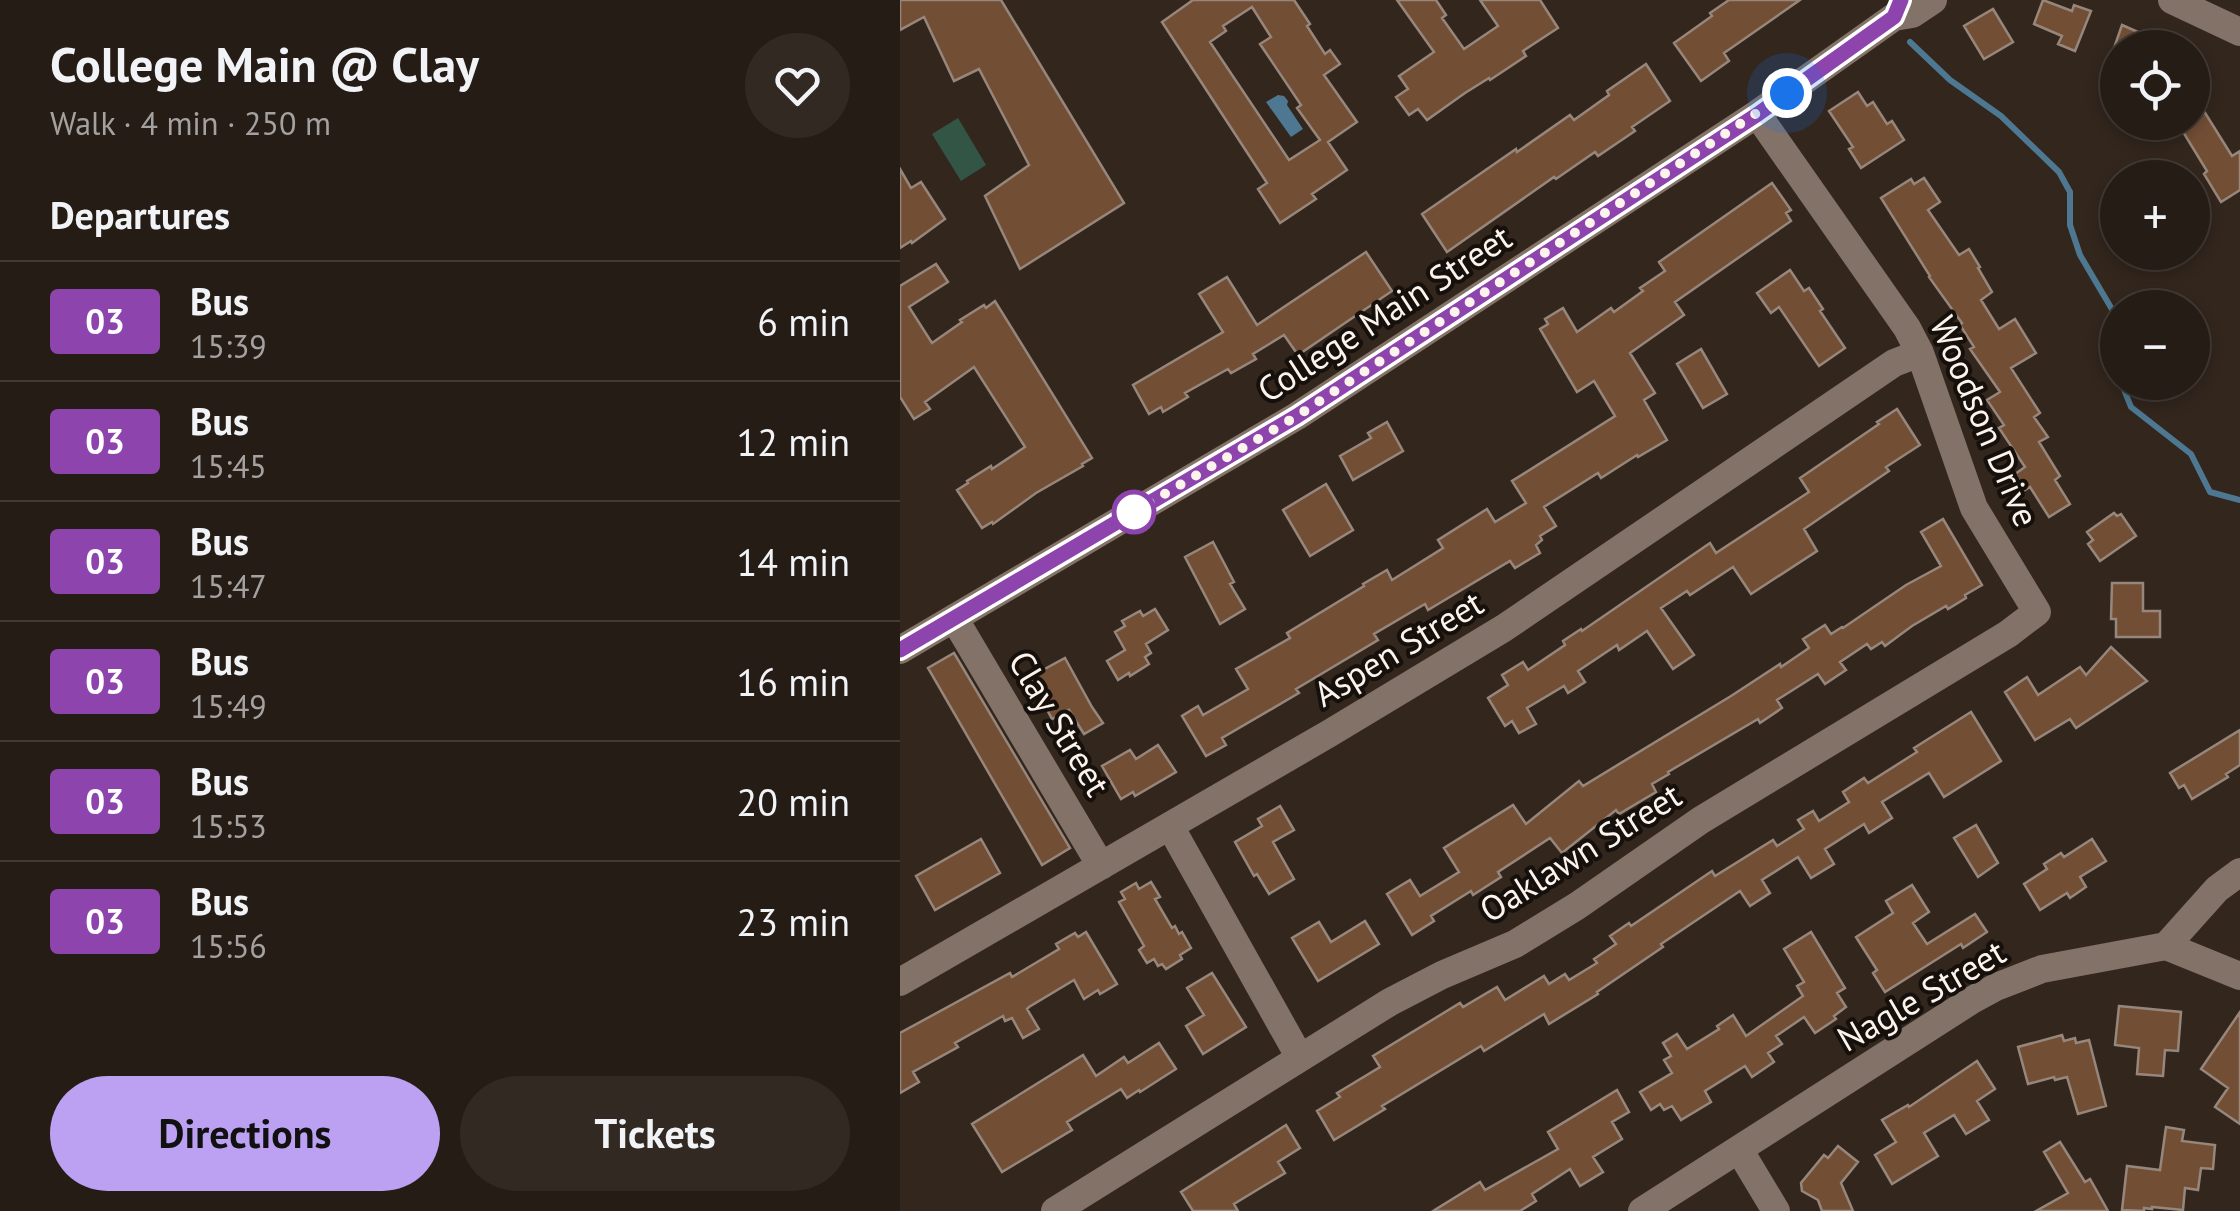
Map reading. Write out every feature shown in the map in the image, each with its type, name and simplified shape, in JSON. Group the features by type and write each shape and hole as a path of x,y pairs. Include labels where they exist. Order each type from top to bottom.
{"street":[{"name":"College Main Street","path":"900,650 1297,416 1758,114 1898,8 1912,14 1933,0"},
{"path":"2172,0 2240,32"},
{"name":"Woodson Drive","path":"1758,114 1907,328 1920,353 1974,508 2037,612"},
{"name":"Aspen Street","path":"900,982 1504,628 1894,364 1920,353"},
{"name":"Oaklawn Street","path":"1056,1211 1390,1002 1515,944 1701,820 2008,634 2037,612"},
{"name":"Clay Street","path":"954,618 1101,866"},
{"path":"1170,826 1300,1058"},
{"path":"2240,872 2218,889 2166,946 2240,976"},
{"name":"Nagle Street","path":"1642,1211 1996,987 2042,970 2166,946"},
{"path":"1740,1151 1776,1211"}],"green space":[{"path":"958,118 986,165 961,181 932,134"}],"water":[{"path":"1278,95 1288,101 1303,129 1291,137 1266,102"}],"building":[{"path":"900,0 1001,0 1124,203 1020,269 985,196 1029,165 979,69 954,81 924,17 900,30"},
{"path":"1193,0 1294,0 1325,54 1330,50 1340,64 1324,75 1357,122 1328,142 1347,170 1312,194 1316,199 1280,223 1258,189 1267,183 1162,22","holes":["1252,7 1271,37 1260,44 1320,140 1289,160 1210,42 1226,31 1223,26"]},
{"path":"1397,0 1436,0 1446,15 1442,18 1464,49 1498,26 1480,0 1540,0 1558,28 1523,51 1526,56 1427,120 1418,109 1409,115 1396,97 1408,89 1399,76 1434,52"},
{"path":"1729,0 1800,0 1724,53 1729,61 1701,81 1674,43"},
{"path":"2043,0 2072,11 2074,5 2091,11 2075,51 2058,44 2062,36 2034,24"},
{"path":"1993,9 2013,42 1984,59 1964,26"},
{"path":"1646,64 1670,101 1632,127 1635,131 1598,156 1595,152 1554,177 1447,252 1422,214 1570,115 1574,120"},
{"path":"1858,92 1867,106 1873,102 1887,124 1892,121 1904,140 1861,168 1849,149 1853,147 1829,111"},
{"path":"2210,121 2232,156 2240,151 2240,190 2221,202 2210,184 2210,160 2200,160 2188,140 2210,140"},
{"path":"900,169 911,188 921,182 945,219 900,248"},
{"path":"1924,178 1940,202 1928,210 1959,255 1969,249 1980,267 1992,292 1981,300 1999,329 2015,319 2036,353 2011,368 2040,413 2034,417 2048,437 2039,442 2060,476 2055,480 2070,504 2049,517 2030,487 2025,490 2015,474 2025,467 1999,428 2004,425 1987,400 2000,392 1970,349 1974,347 1962,323 1881,198 1911,179 1914,184"},
{"path":"1772,183 1791,210 1786,213 1791,221 1675,302 1684,315 1630,353 1655,393 1644,400 1667,440 1601,478 1598,473 1544,507 1556,526 1540,536 1542,540 1536,545 1540,553 1515,568 1510,561 1428,610 1425,604 1374,634 1378,640 1222,738 1226,745 1206,756 1182,716 1198,706 1203,715 1248,689 1236,669 1290,638 1287,633 1363,584 1387,570 1392,580 1443,548 1438,540 1487,509 1495,522 1526,503 1512,481 1615,416 1594,381 1577,392 1540,329 1548,324 1545,319 1563,308 1577,332 1611,308 1614,312 1665,271 1659,262"},
{"path":"1366,252 1392,291 1298,355 1284,335 1253,354 1256,359 1231,373 1228,369 1185,393 1188,397 1163,412 1161,407 1149,414 1133,385 1223,332 1199,294 1227,277 1257,325"},
{"path":"936,264 948,282 909,307 932,343 960,320 995,301 1092,458 982,528 957,490 1025,447 974,367 925,402 930,409 914,419 900,397 900,286"},
{"path":"1790,270 1804,291 1809,288 1845,348 1819,366 1779,307 1771,313 1757,293"},
{"path":"1701,349 1727,394 1703,408 1677,364"},
{"path":"1897,409 1920,445 1804,529 1817,551 1751,594 1733,567 1690,595 1687,591 1661,608 1694,655 1673,669 1647,631 1578,671 1585,682 1568,693 1564,686 1527,708 1536,724 1519,733 1512,721 1505,726 1488,698 1508,685 1502,675 1523,662 1528,670 1565,645 1563,641 1710,543 1716,553 1809,492 1800,478"},
{"path":"1387,422 1403,451 1353,480 1340,456 1371,438 1368,433"},
{"path":"1326,484 1353,530 1310,556 1283,510"},
{"path":"2114,513 2121,514 2136,536 2100,561 2088,544 2093,540 2087,532"},
{"path":"1943,519 1982,585 1966,598 1912,626 1885,646 1882,642 1871,649 1867,644 1840,662 1846,670 1825,684 1818,674 1777,700 1782,708 1668,772 1652,784 1656,792 1619,814 1616,810 1562,853 1550,838 1498,872 1501,877 1431,916 1434,921 1412,935 1387,894 1410,880 1420,896 1459,872 1444,848 1513,805 1526,824 1579,781 1583,786 1780,664 1781,667 1809,648 1803,639 1825,625 1831,634 1843,628 1941,566 1921,532"},
{"path":"1213,542 1245,609 1220,624 1185,557"},
{"path":"2112,583 2143,583 2143,611 2160,611 2160,637 2116,637 2116,619 2111,619"},
{"path":"1155,609 1168,630 1146,644 1151,653 1145,657 1149,664 1118,680 1107,661 1125,650 1115,632 1125,626 1122,621 1140,611 1143,616"},
{"path":"2111,647 2147,681 2076,728 2070,719 2035,740 2005,692 2027,677 2038,695 2080,667 2086,675"},
{"path":"954,653 1070,848 1042,865 928,668"},
{"path":"1065,658 1103,723 1084,734 1069,710 1052,719 1030,677"},
{"path":"1971,712 2001,761 1944,797 1929,773 1882,802 1892,818 1869,833 1864,824 1825,849 1834,864 1811,878 1798,857 1762,880 1770,893 1750,906 1740,891 1661,944 1663,947 1598,994 1549,1024 1544,1014 1484,1051 1481,1046 1334,1140 1317,1111 1340,1097 1337,1093 1380,1067 1373,1056 1460,1003 1463,1007 1497,987 1505,1000 1544,976 1549,984 1565,974 1569,980 1597,963 1594,959 1616,944 1610,936 1629,923 1631,926 1712,871 1715,876 1773,840 1777,846 1804,829 1798,820 1813,811 1819,821 1849,802 1843,792 1864,778 1868,783"},
{"path":"2240,730 2240,765 2226,774 2228,777 2192,799 2184,785 2179,788 2170,773"},
{"path":"1158,745 1176,772 1135,796 1133,792 1121,799 1102,766 1130,750 1136,759"},
{"path":"1280,806 1294,830 1273,842 1294,879 1269,894 1235,842 1262,826 1258,819"},
{"path":"1976,825 1998,863 1978,877 1954,838"},
{"path":"981,839 1000,873 935,910 916,876"},
{"path":"2092,839 2106,861 2080,877 2086,887 2070,898 2067,893 2040,910 2024,884 2047,869 2044,864 2061,853 2064,857"},
{"path":"1151,882 1160,897 1155,899 1172,928 1182,932 1191,948 1166,969 1154,959 1147,963 1139,950 1144,946 1119,902 1125,899 1121,892 1136,883 1139,889"},
{"path":"1912,885 1929,912 1913,923 1927,944 1975,914 1987,932 1885,992 1873,973 1877,970 1856,937 1893,913 1886,901"},
{"path":"1365,921 1379,944 1318,981 1292,938 1319,922 1331,942"},
{"path":"1086,932 1117,984 1084,999 1074,980 1027,1009 1039,1029 1023,1038 1012,1018 1005,1021 1003,1016 913,1072 919,1082 900,1093 900,1033 1010,973 1012,977 1059,949 1056,944 1075,933 1078,937"},
{"path":"1811,932 1845,988 1837,993 1846,1007 1834,1016 1836,1019 1815,1033 1804,1017 1776,1036 1782,1044 1768,1053 1774,1062 1752,1077 1745,1066 1705,1091 1711,1102 1681,1120 1672,1106 1664,1110 1660,1104 1651,1110 1640,1092 1672,1073 1664,1060 1671,1056 1663,1043 1677,1034 1687,1049 1733,1015 1746,1036 1803,996 1797,986 1804,982 1784,949"},
{"path":"1212,973 1246,1027 1203,1054 1186,1026 1204,1015 1187,988"},
{"path":"2119,1006 2181,1012 2178,1051 2165,1050 2163,1076 2137,1074 2139,1048 2115,1045"},
{"path":"2240,1012 2240,1124 2215,1107 2228,1088 2201,1069"},
{"path":"2062,1035 2064,1041 2089,1040 2106,1106 2078,1114 2067,1077 2028,1084 2018,1047"},
{"path":"1159,1043 1176,1069 1127,1098 1121,1089 1067,1122 1072,1130 1002,1172 972,1124 1083,1055 1096,1076 1124,1057 1128,1063"},
{"path":"1977,1061 1995,1089 1977,1101 1989,1120 1966,1134 1954,1115 1924,1133 1938,1156 1892,1184 1875,1155 1896,1142 1882,1120 1909,1107"},
{"path":"1617,1090 1629,1112 1612,1122 1622,1139 1593,1157 1603,1172 1580,1186 1570,1169 1532,1194 1536,1201 1520,1211 1433,1211 1480,1182 1485,1190 1558,1149 1548,1132"},
{"path":"1286,1125 1300,1148 1278,1162 1285,1173 1234,1204 1238,1211 1193,1211 1181,1192"},
{"path":"2166,1127 2184,1130 2182,1141 2215,1145 2213,1169 2201,1168 2198,1190 2185,1188 2183,1210 2122,1210 2127,1166 2160,1170"},
{"path":"2060,1142 2085,1182 2090,1179 2108,1211 2036,1211 2068,1193 2044,1152"},
{"path":"1838,1146 1858,1162 1841,1183 1853,1211 1822,1211 1818,1200 1802,1191 1801,1183 1824,1155 1828,1158"}],"waterway":[{"path":"1910,42 1950,80 2001,116 2059,172 2070,192 2070,225 2080,255 2101,290"},
{"path":"2128,400 2131,407 2191,454 2210,492 2240,500"}],"bus line":[{"name":"03","path":"900,650 1297,416 1758,114 1894,17 1901,0"}],"route":[{"path":"1134,512 1297,416 1787,93"}]}
